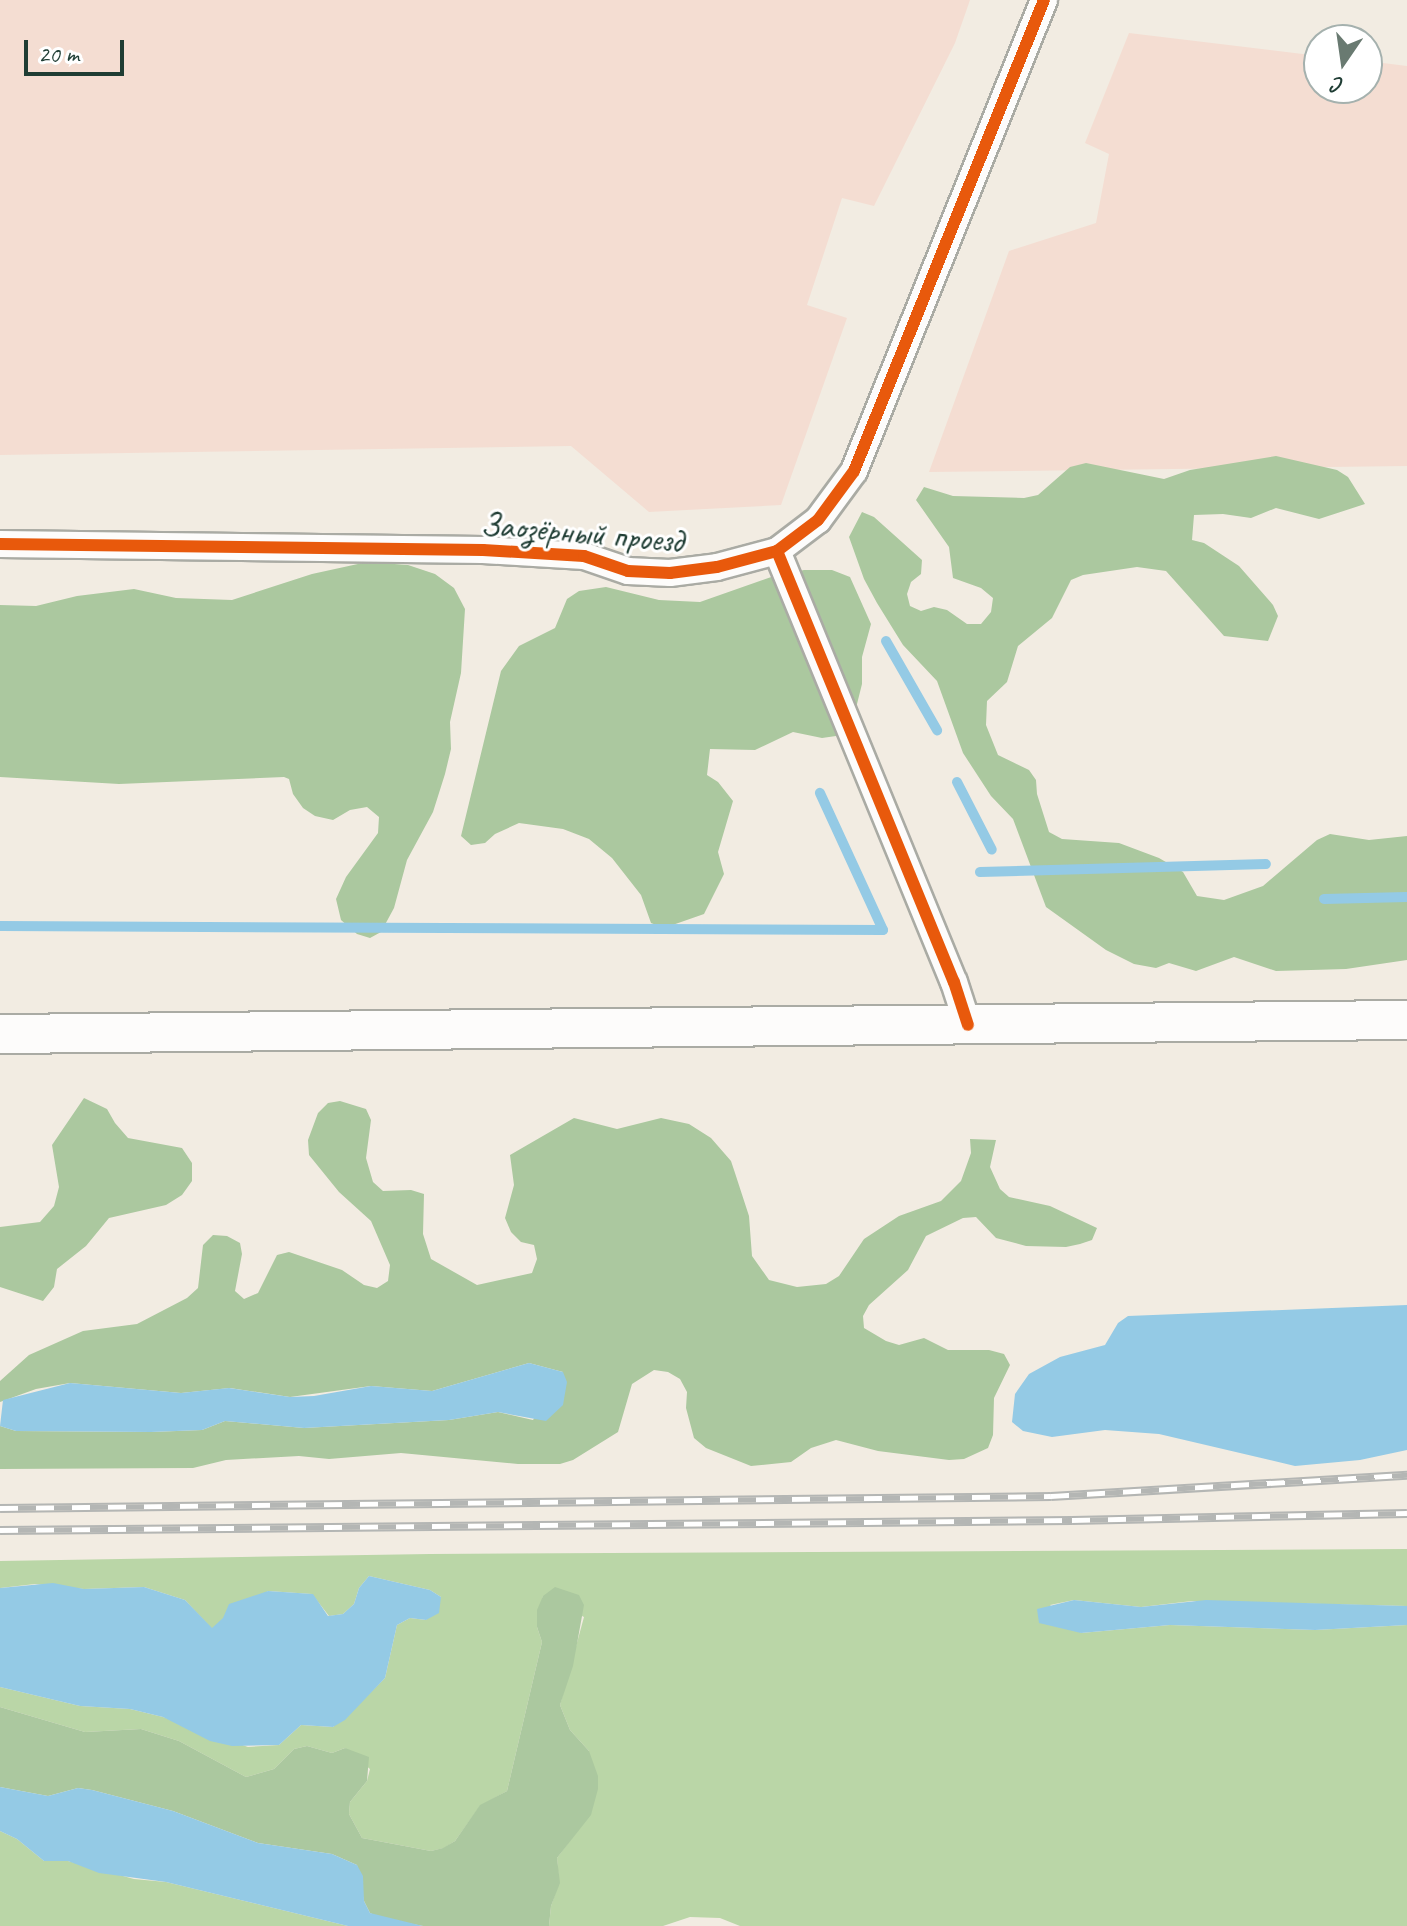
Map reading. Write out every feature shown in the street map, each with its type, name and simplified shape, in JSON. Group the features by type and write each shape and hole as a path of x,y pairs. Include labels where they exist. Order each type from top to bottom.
{"main road":[{"path":"0,1034 1407,1020"}],"street":[{"name":"Заозёрный проезд","path":"0,544 483,550 584,556 628,571 670,573 717,567 777,551 818,520 854,471 1044,0"},
{"path":"777,551 954,982 968,1025"}],"shaded area":[{"path":"0,0 970,0 955,43 874,206 842,198 807,305 847,318 781,505 649,512 571,446 0,455"},
{"path":"1129,33 1303,54 1303,104 1383,104 1383,63 1407,66 1407,466 929,472 1009,251 1096,223 1109,154 1085,143"}],"green space":[{"path":"1276,456 1337,470 1348,477 1365,504 1319,519 1276,508 1251,518 1223,514 1194,515 1192,540 1204,543 1239,566 1273,605 1278,616 1268,641 1224,636 1166,571 1137,567 1083,575 1071,580 1052,618 1018,646 1007,682 987,701 986,725 998,755 1029,770 1036,780 1037,794 1049,832 1062,839 1119,843 1159,858 1183,872 1197,896 1224,900 1263,886 1317,840 1330,834 1369,840 1407,836 1407,960 1346,969 1276,971 1234,957 1196,971 1169,963 1156,968 1134,964 1106,950 1046,907 1013,819 991,796 963,753 937,681 903,645 877,603 864,579 849,537 862,512 874,517 922,560 921,574 911,582 907,594 910,606 921,611 934,607 947,610 967,624 981,624 991,612 993,598 981,588 953,578 949,547 916,500 924,487 953,496 1024,498 1038,495 1070,467 1086,463 1164,479 1190,470"},
{"path":"367,562 408,565 435,574 454,588 465,609 461,673 450,722 451,749 445,774 433,812 407,860 394,908 381,932 370,938 357,934 341,920 336,899 346,877 378,833 379,817 367,807 350,810 333,820 315,816 303,808 293,794 289,779 284,777 119,784 0,777 0,605 36,606 77,596 134,589 176,598 232,600 312,574"},
{"path":"804,570 832,570 850,577 871,624 862,657 862,684 853,720 848,732 836,736 822,738 793,732 755,750 710,749 707,775 718,782 733,801 718,852 724,874 704,914 664,928 651,923 641,895 612,858 589,839 563,829 519,823 495,834 485,843 471,845 461,836 501,671 519,646 555,628 567,599 579,591 606,587 659,600 700,602 774,576"},
{"path":"84,1098 107,1109 128,1138 182,1148 192,1163 192,1181 182,1195 166,1205 109,1218 86,1246 57,1269 54,1287 43,1301 0,1287 0,1227 40,1222 54,1206 59,1187 52,1145"},
{"path":"340,1101 366,1109 371,1120 366,1158 373,1182 383,1191 411,1190 424,1194 423,1234 431,1259 477,1285 532,1273 537,1259 534,1245 521,1242 511,1232 505,1218 514,1185 510,1155 574,1118 617,1129 661,1118 689,1124 711,1138 731,1161 749,1216 752,1256 769,1280 797,1287 826,1284 839,1276 864,1239 899,1216 941,1201 961,1181 971,1153 970,1139 996,1140 990,1167 1000,1189 1009,1197 1050,1206 1097,1228 1092,1240 1080,1244 1066,1247 1026,1246 996,1238 976,1217 963,1218 926,1236 908,1270 869,1305 863,1316 864,1328 886,1341 899,1345 924,1338 948,1350 989,1350 1004,1354 1010,1365 994,1398 993,1435 988,1448 964,1459 878,1451 836,1440 811,1448 791,1462 751,1466 706,1448 694,1438 686,1408 687,1392 680,1379 668,1372 654,1370 632,1384 618,1432 573,1460 560,1464 518,1464 401,1453 329,1459 299,1456 226,1460 193,1468 0,1469 0,1426 16,1431 151,1432 202,1430 225,1421 304,1428 449,1420 498,1412 533,1420 563,1372 529,1363 432,1391 371,1386 290,1397 230,1388 181,1393 70,1383 36,1389 0,1402 0,1381 29,1355 83,1331 137,1324 187,1298 198,1288 203,1245 213,1235 227,1236 240,1243 242,1254 235,1291 244,1299 258,1293 277,1255 289,1252 342,1270 364,1285 377,1288 388,1281 390,1265 371,1221 339,1192 309,1155 308,1140 318,1113 328,1103"},
{"path":"1407,1549 1407,1606 1192,1601 1141,1607 1074,1600 1050,1605 1081,1633 1170,1625 1315,1630 1407,1625 1407,1926 740,1926 720,1918 690,1917 663,1926 549,1926 551,1906 559,1883 557,1858 581,1826 589,1751 570,1730 560,1705 584,1617 543,1596 537,1627 542,1642 507,1791 480,1806 455,1841 431,1851 362,1838 349,1814 350,1802 367,1781 370,1769 345,1748 332,1753 307,1746 294,1749 274,1769 246,1777 179,1741 141,1729 85,1732 0,1707 0,1687 80,1706 130,1709 163,1717 248,1747 279,1745 301,1725 333,1727 364,1699 385,1678 397,1625 410,1618 426,1620 441,1597 430,1590 369,1576 359,1588 354,1604 343,1614 329,1616 312,1594 268,1591 212,1629 185,1600 144,1587 84,1589 35,1584 0,1588 0,1561 430,1554"},
{"path":"555,1587 579,1595 584,1605 573,1666 560,1705 570,1730 589,1751 598,1776 598,1789 591,1815 557,1858 560,1883 551,1906 549,1926 423,1926 381,1918 370,1913 364,1901 357,1865 332,1854 258,1843 173,1811 92,1790 78,1788 48,1796 0,1787 0,1707 85,1732 141,1729 179,1741 246,1777 274,1769 294,1749 307,1746 332,1753 345,1748 369,1757 367,1781 350,1802 349,1814 362,1838 431,1851 443,1848 455,1841 480,1805 507,1791 542,1642 537,1627 537,1610 543,1596"},
{"path":"0,1831 17,1839 44,1861 68,1861 134,1879 166,1882 348,1926 0,1926"}],"water":[{"path":"1407,1305 1407,1450 1360,1460 1295,1466 1159,1434 1105,1430 1052,1437 1023,1431 1012,1422 1015,1394 1029,1374 1060,1357 1105,1345 1118,1323 1128,1316"},
{"path":"529,1363 563,1372 567,1382 563,1405 546,1421 498,1412 449,1420 304,1428 225,1421 202,1430 151,1432 16,1431 0,1426 3,1400 70,1383 181,1393 229,1388 290,1397 371,1386 432,1391"},
{"path":"369,1576 430,1590 441,1597 439,1613 426,1620 410,1618 397,1625 385,1678 345,1720 333,1727 301,1725 279,1745 232,1746 210,1741 163,1717 130,1709 80,1706 0,1687 0,1588 53,1583 84,1589 144,1587 185,1600 212,1628 223,1618 229,1604 268,1591 313,1594 328,1616 343,1614 354,1604 359,1588"},
{"path":"1074,1600 1141,1607 1206,1600 1407,1606 1407,1625 1315,1630 1170,1625 1081,1633 1039,1623 1037,1609"},
{"path":"0,1787 48,1796 78,1788 92,1790 173,1811 258,1843 332,1854 357,1865 363,1876 364,1901 370,1913 423,1926 348,1926 166,1882 99,1873 68,1861 44,1861 17,1839 0,1831"}],"waterway":[{"path":"886,641 937,730"},
{"path":"957,782 992,850"},
{"path":"0,926 883,930 820,793"},
{"path":"980,872 1266,864"},
{"path":"1324,899 1407,897"}],"railway":[{"path":"0,1508 1051,1496 1407,1475"},
{"path":"0,1530 1072,1520 1407,1513"}],"cycle path":[{"path":"0,544 483,550 584,556 628,571 670,573 717,567 777,551 818,520 854,471 1044,0"},
{"path":"777,551 954,982 968,1025"}]}
